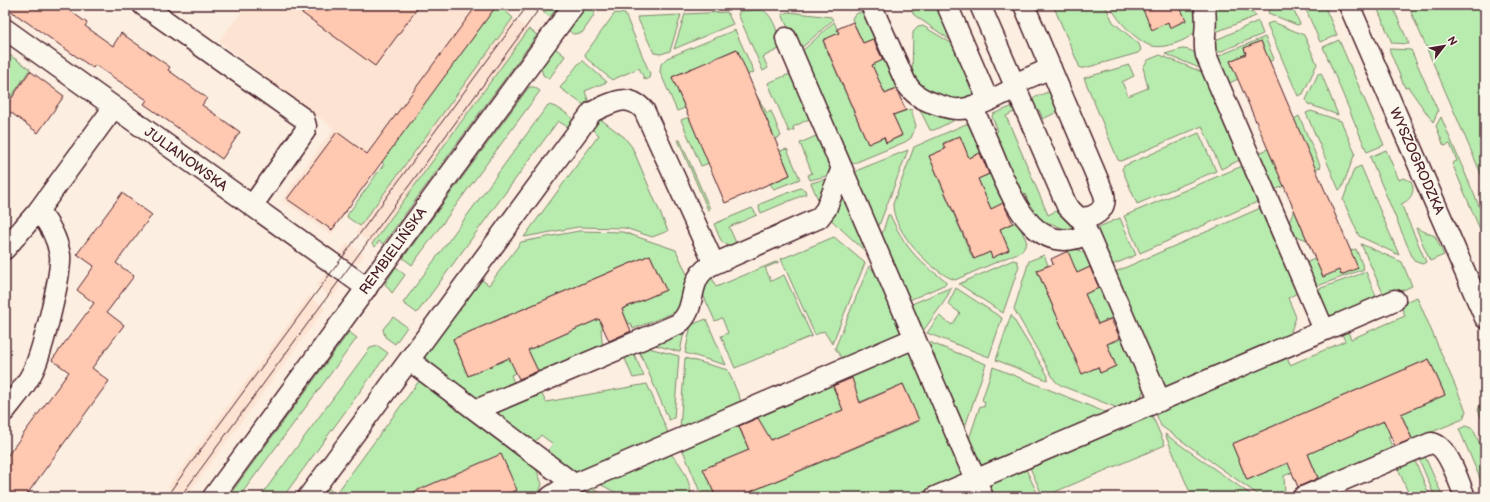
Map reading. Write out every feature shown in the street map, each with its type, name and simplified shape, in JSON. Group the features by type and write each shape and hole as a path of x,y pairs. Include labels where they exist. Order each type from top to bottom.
{"street":[{"path":"143,5 304,119 306,126 305,131 252,206"},
{"name":"REMBIELIŃSKA","path":"213,497 574,5"},
{"path":"871,5 906,83 912,91 922,99 948,108 980,110 1015,86 1051,68"},
{"path":"947,5 980,110 1014,202 1025,219 1039,231 1055,238 1072,239 1090,217 1097,213 1104,205 1105,196 1024,5"},
{"path":"980,5 1067,206 1084,226 1160,401"},
{"path":"1204,5 1207,22 1204,43 1206,55 1324,330"},
{"name":"WYSZOGRODZKA","path":"1349,5 1485,318"},
{"name":"JULIANOWSKA","path":"5,29 367,288"},
{"path":"786,38 979,488"},
{"path":"308,497 592,112 617,101 627,99 635,102 649,116 714,264"},
{"path":"5,249 38,211 114,107"},
{"path":"476,410 678,324 687,315 698,276 714,264 819,218 826,209 842,168"},
{"path":"5,411 29,379 38,360 58,277 60,256 57,242 49,225 38,211"},
{"path":"935,497 979,488 1160,401 1395,300"},
{"path":"550,497 915,338"},
{"path":"409,360 575,485"},
{"path":"1303,497 1425,444 1434,443 1445,451 1465,497"}],"shaded area":[{"path":"247,5 497,5 381,161 331,235 282,200 334,128 265,79 263,75 219,41"},
{"path":"513,18 529,29 372,244 356,232"},
{"path":"348,243 364,255 357,264 337,256"},
{"path":"327,271 340,286 332,298 316,286"},
{"path":"309,296 325,308 199,479 185,497 182,497 168,487"}],"green space":[{"path":"497,5 499,5 513,18 360,226 347,217 348,214 384,164 381,161"},
{"path":"547,5 559,5 550,17 542,11"},
{"path":"588,5 597,5 593,17 582,33 573,34 568,30"},
{"path":"910,5 942,5 959,46 914,15"},
{"path":"1053,5 1105,5 1113,22 1139,44 1141,50 1138,53 1085,68 1080,68"},
{"path":"1110,5 1141,5 1152,29 1168,22 1170,27 1186,21 1179,5 1198,5 1195,32 1175,44 1157,47 1152,46 1146,44 1134,35 1122,23"},
{"path":"1211,5 1234,5 1255,14 1256,16 1216,32 1214,31"},
{"path":"1272,5 1291,5 1300,24 1297,25 1268,13"},
{"path":"1304,5 1324,5 1337,35 1320,42"},
{"path":"1376,5 1392,5 1409,44 1392,43"},
{"path":"1408,5 1485,5 1485,183"},
{"path":"762,10 769,15 778,33 780,45 779,49 763,57 768,68 763,71 738,14 740,11"},
{"path":"865,10 876,38 863,43 852,19 854,15"},
{"path":"727,12 733,24 674,49 685,14"},
{"path":"789,12 831,17 833,20 798,51 782,14"},
{"path":"615,13 625,14 650,74 649,78 645,80 639,68 612,80 586,58 585,54"},
{"path":"681,15 670,51 661,54 654,53 637,17"},
{"path":"1258,21 1263,34 1212,55 1214,42 1216,40"},
{"path":"834,22 839,33 823,41 868,144 884,137 887,142 902,136 893,115 911,109 916,126 911,138 905,142 852,164 799,54"},
{"path":"1273,22 1304,35 1317,64 1303,94 1298,96 1267,24"},
{"path":"923,26 961,49 976,95 960,102 923,91 912,75 913,32 918,27"},
{"path":"529,29 537,35 383,244 379,241 375,247 372,244"},
{"path":"735,30 754,72 747,75 736,49 716,58 718,64 692,68 672,77 685,108 677,111 660,72 661,64 667,58"},
{"path":"1265,37 1274,59 1269,62 1261,41 1244,48 1246,54 1230,61 1238,79 1225,85 1213,58"},
{"path":"1339,40 1384,145 1367,152 1323,47"},
{"path":"555,48 565,56 549,79 543,75 541,68"},
{"path":"1187,49 1195,53 1207,71 1165,54"},
{"path":"1389,49 1411,50 1438,111 1433,122 1408,87 1405,88"},
{"path":"5,52 30,69 5,106"},
{"path":"1160,55 1209,75 1244,158 1221,169 1202,126 1121,161 1118,160 1084,78 1129,65 1134,76 1122,82 1128,96 1148,88 1143,67 1148,60"},
{"path":"885,59 901,85 885,94 872,65"},
{"path":"583,61 607,82 585,91 589,103 585,106 560,88 579,63"},
{"path":"1321,73 1338,115 1308,104 1306,100 1318,74"},
{"path":"787,75 791,75 811,118 793,127 794,130 789,132 768,83"},
{"path":"529,87 534,87 540,91 412,265 403,258"},
{"path":"1053,90 1061,110 1043,119 1039,110 1034,112 1028,100"},
{"path":"755,93 767,113 771,111 781,136 775,139"},
{"path":"548,105 554,106 569,115 573,120 569,128 558,121 417,313 403,303"},
{"path":"1016,105 1018,110 1006,116 1048,215 1060,209 1076,227 1065,229 1039,219 1034,215 1025,194 1018,197 991,135 998,131 992,117 993,114"},
{"path":"919,108 953,118 953,121 934,130 930,130"},
{"path":"1311,111 1341,121 1355,153 1342,188 1339,190 1306,113"},
{"path":"1299,116 1321,167 1315,169 1294,119"},
{"path":"689,117 709,163 701,166 681,120"},
{"path":"1441,117 1485,220 1484,239 1452,163 1457,161 1450,144 1444,146 1436,126"},
{"path":"599,118 624,137 632,147 668,231 652,237 625,228 578,227 524,237 599,135 589,127"},
{"path":"966,124 972,124 983,152 969,158 960,136 943,143 945,149 929,156 973,259 990,252 992,257 1009,250 1000,229 1013,223 1019,224 1027,243 1022,251 955,280 945,276 915,249 899,226 894,214 893,204 914,147"},
{"path":"1199,133 1216,171 1137,204 1122,169 1124,166"},
{"path":"816,136 820,137 835,174 810,180 808,175 812,173 800,143"},
{"path":"678,140 680,140 710,209 708,210"},
{"path":"787,149 800,179 774,189 770,184 790,175 780,151"},
{"path":"1268,149 1284,186 1270,192 1255,155"},
{"path":"908,150 878,228 854,174 858,170"},
{"path":"1386,150 1399,180 1403,178 1411,181 1413,188 1412,195 1401,204 1426,262 1422,264 1414,261 1370,157"},
{"path":"1247,164 1262,200 1140,253 1124,216"},
{"path":"1361,166 1399,255 1359,236 1343,200 1354,169"},
{"path":"992,173 1008,199 1004,203 991,209 978,179"},
{"path":"833,177 820,204 811,183"},
{"path":"839,187 869,247 864,250 828,217"},
{"path":"800,188 805,190 806,194 761,213 759,208 760,204"},
{"path":"1265,206 1301,291 1288,298 1296,317 1291,331 1294,337 1166,387 1161,384 1113,273"},
{"path":"752,208 757,215 729,227 737,245 727,245 724,243 719,237 714,224"},
{"path":"1294,210 1307,240 1288,233 1286,228"},
{"path":"888,215 890,215 912,252 945,280 946,284 905,302 881,238"},
{"path":"1120,218 1136,255 1110,266 1094,229"},
{"path":"1416,228 1435,236 1444,255 1430,261"},
{"path":"579,231 623,232 676,250 690,281 683,309 633,329 631,323 628,324 622,309 666,290 650,255 453,339 468,376 512,357 518,372 511,375 516,388 477,404 418,360 479,278 489,285 521,242"},
{"path":"834,237 865,263 832,344 824,331 815,335 781,259"},
{"path":"1361,244 1402,262 1412,286 1390,296 1383,293"},
{"path":"1066,248 1079,250 1088,257 1093,264 1077,273"},
{"path":"1356,249 1364,269 1312,288 1305,263 1315,259 1323,276 1339,270 1341,275 1357,268 1350,251"},
{"path":"1044,255 1048,265 1037,271 1082,374 1098,367 1100,373 1116,366 1107,344 1125,338 1145,386 1140,400 1120,409 1062,386 1055,381 1014,309 1029,261"},
{"path":"1013,260 1017,261 1019,266 1003,313 959,284"},
{"path":"778,261 779,262 765,268 771,281 784,275 812,336 735,368 721,336 728,333 722,318 715,321 702,292 711,275 716,287"},
{"path":"869,266 884,282 907,335 844,362 835,348"},
{"path":"396,267 405,275 392,293 385,284"},
{"path":"1366,272 1376,296 1372,303 1335,318 1324,312 1313,291"},
{"path":"952,287 944,302 923,331 917,328 907,306"},
{"path":"956,288 1002,318 989,357 927,333 939,316 952,325 960,313 948,304"},
{"path":"1099,288 1103,288 1115,316 1098,324 1085,294"},
{"path":"1417,297 1466,411 1463,419 1413,440 1401,414 1445,395 1429,359 1232,444 1247,480 1291,461 1295,471 1284,476 1285,494 1260,496 1161,426 1154,409 1285,353 1290,365 1345,341 1340,330 1346,327 1351,339 1405,316 1400,304"},
{"path":"1011,315 1048,376 1047,380 996,360"},
{"path":"606,316 609,325 601,329 603,351 541,378 528,350"},
{"path":"393,317 407,327 395,344 385,337 383,329"},
{"path":"706,319 726,365 685,353 691,325"},
{"path":"683,330 684,332 680,352 648,343"},
{"path":"349,332 357,338 239,497 228,497"},
{"path":"921,339 986,364 964,430"},
{"path":"378,346 388,353 283,497 260,497 370,348"},
{"path":"645,347 679,356 674,418 669,420 639,351"},
{"path":"908,347 964,478 921,497 738,497 919,421 903,384 860,402 849,377"},
{"path":"632,350 644,376 633,378 623,354"},
{"path":"685,358 728,370 743,406 680,429"},
{"path":"993,367 1107,413 982,471 967,445 980,406 984,407 985,402 982,400"},
{"path":"422,377 535,465 542,484 538,497 500,497 517,490 402,497 318,497 326,487 336,494"},
{"path":"831,383 843,410 766,442 756,417"},
{"path":"647,384 670,437 576,474 545,454 553,444 541,435 532,445 487,411 539,389 546,402"},
{"path":"1485,399 1485,426 1478,410 1482,400"},
{"path":"1150,411 1165,445 1043,497 1028,463"},
{"path":"1384,421 1391,436 1388,437 1394,451 1320,482 1308,454"},
{"path":"737,423 749,450 704,469 716,497 702,497 682,448"},
{"path":"1466,426 1473,429 1485,456 1485,490 1459,429"},
{"path":"1165,434 1254,497 1192,497"},
{"path":"1423,452 1443,497 1435,497 1419,459"},
{"path":"668,453 677,460 681,466 690,486 691,497 624,497 596,482"},
{"path":"1413,456 1429,494 1422,497 1410,497 1396,464"},
{"path":"1024,465 1039,497 989,497 985,483"},
{"path":"587,486 608,497 561,497"}],"building":[{"path":"5,5 62,5 87,23 85,26 113,46 121,33 170,67 168,70 207,98 202,105 240,132 222,159 144,104 147,100 95,65 93,68 5,7"},
{"path":"291,5 420,5 375,66"},
{"path":"477,5 497,5 332,230 287,199 337,132 367,154"},
{"path":"1141,5 1179,5 1186,20 1170,28 1168,22 1152,30"},
{"path":"853,22 863,43 873,39 883,60 872,65 885,94 896,89 906,110 893,115 902,135 886,143 884,137 868,144 823,40 839,33 837,29"},
{"path":"1261,41 1358,268 1341,275 1339,270 1323,277 1230,61 1246,54 1244,48"},
{"path":"737,49 790,175 725,203 672,77"},
{"path":"30,71 64,96 38,133 5,108"},
{"path":"960,136 969,158 980,153 989,174 978,179 991,209 1003,203 1013,223 1000,229 1009,250 992,258 990,252 974,259 929,156 945,149 943,144"},
{"path":"122,193 152,215 116,263 134,276 107,312 124,325 92,368 109,381 25,497 5,497 5,459 69,372 52,360 94,303 77,290 94,266 77,254"},
{"path":"1068,251 1077,273 1090,267 1099,288 1085,294 1098,324 1111,319 1120,338 1107,344 1116,366 1100,373 1098,367 1082,374 1037,270 1053,264 1051,259"},
{"path":"650,255 666,290 622,309 631,331 609,341 599,319 528,350 538,371 519,379 509,358 468,376 453,339"},
{"path":"1429,359 1445,395 1401,414 1412,439 1395,446 1384,421 1308,454 1318,478 1298,487 1288,463 1247,480 1232,444"},
{"path":"852,378 860,403 903,384 919,420 738,497 716,497 703,469 749,450 739,426 758,418 771,440 843,410 833,386"},
{"path":"501,454 517,490 500,497 402,497"}],"tram line":[{"path":"166,497 528,5"},
{"path":"180,497 542,5"}]}
